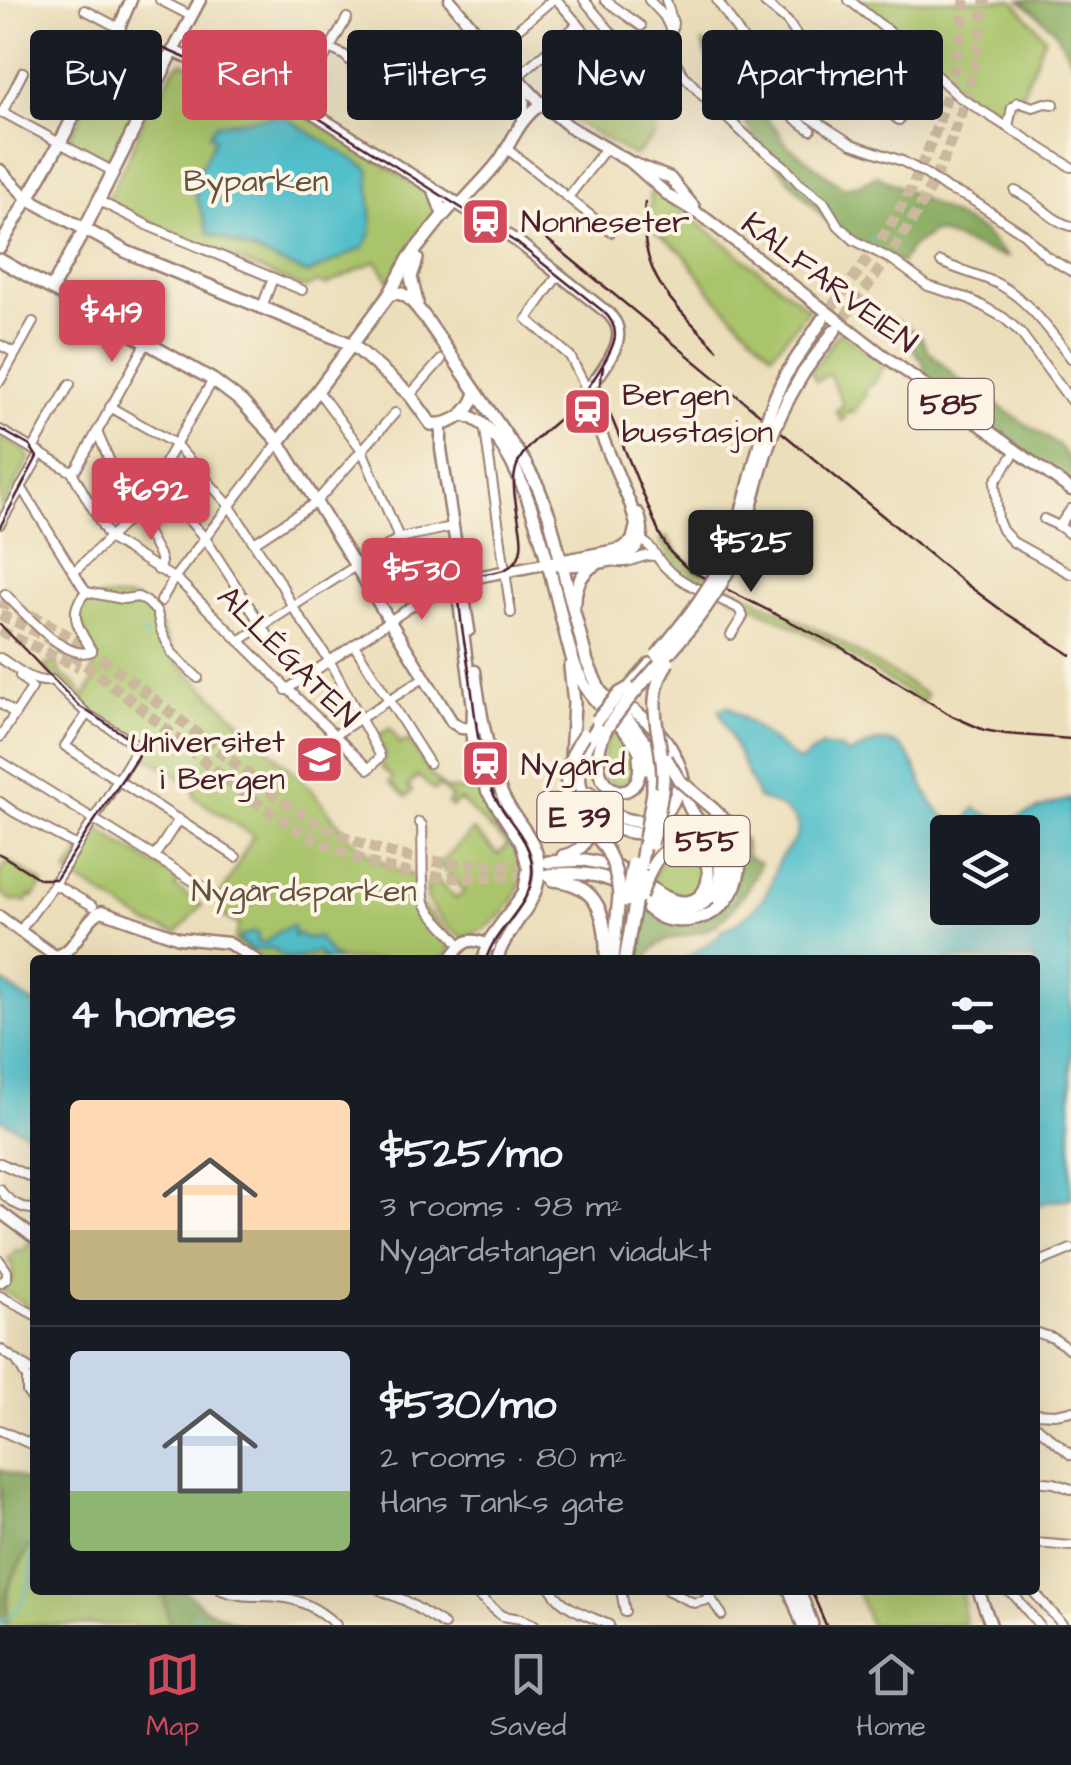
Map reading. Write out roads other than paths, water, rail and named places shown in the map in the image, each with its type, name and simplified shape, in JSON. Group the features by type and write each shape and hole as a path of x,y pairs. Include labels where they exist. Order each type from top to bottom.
{"highway":[{"path":"0,246 120,28"},
{"path":"52,288 173,51"},
{"path":"434,190 443,214"},
{"path":"27,198 127,252 352,347 410,395 430,422 441,424 464,415 476,393"},
{"path":"400,287 409,258 443,214 458,203"},
{"path":"0,260 213,380 242,402 279,442 400,287 458,203"},
{"path":"400,287 412,291 424,316"},
{"path":"400,287 533,476 546,505 570,653 574,702 571,776 588,831 584,844 548,869"},
{"name":"E 39","path":"625,955 626,902 611,858 576,812 567,790 569,761 584,735 601,724 694,609 722,562 742,512 768,414 797,356 822,320"},
{"path":"678,764 679,783 673,802 659,816 640,822 619,818 600,807 588,789 582,762 587,744 601,724 674,649 710,602 744,532 774,428 804,372 834,330"},
{"path":"464,415 485,426 523,486 555,560 584,655 600,691 646,744 653,765 650,793"},
{"path":"575,616 578,582 587,569 605,561"},
{"path":"626,902 641,869 644,844 663,785 655,691 674,649"},
{"path":"570,653 588,690 636,744 638,779 627,790 613,790 604,784 597,766 601,724"},
{"path":"595,678 668,741 690,809 718,841 728,865 728,878 715,905 697,919"},
{"path":"660,742 676,776 731,829 738,848 740,867 735,886 713,913 697,919"},
{"name":"E 39","path":"636,744 646,766 650,793 644,844"},
{"name":"555","path":"582,762 580,785 598,817 630,833 692,833 712,846 721,872 710,898 682,912 655,903 618,867"},
{"name":"555","path":"618,867 676,902 698,898 710,878 701,854 681,846 641,869"},
{"name":"E 39","path":"548,869 585,860 618,867"},
{"name":"E 39","path":"548,869 560,880 590,895 598,906 611,955"},
{"name":"555","path":"548,869 599,876 620,886 661,918 678,922 697,919"},
{"name":"E 39","path":"613,955 626,902"},
{"path":"792,1595 803,1625"},
{"path":"801,1595 812,1625"}],"main road":[{"path":"120,28 132,0"},
{"path":"182,55 173,51 200,0"},
{"name":"585","path":"456,2 477,30"},
{"name":"585","path":"522,84 542,104"},
{"path":"458,203 487,176 531,111 542,104"},
{"path":"522,109 523,123"},
{"path":"323,120 522,245 588,297 612,318 617,328 617,342 585,390 631,506 637,538 628,555 605,561 555,560 506,577"},
{"name":"585","path":"561,120 606,148"},
{"name":"KALFARVEIEN","path":"606,148 1071,490"},
{"path":"0,170 27,198"},
{"path":"441,424 441,449 462,587 475,726 472,739 488,791 522,843 528,860 524,892 485,952 457,952"},
{"path":"279,442 454,725 475,726"},
{"path":"498,955 509,930 534,896 539,859 531,838 501,791 475,726 457,599 462,587 477,576 506,577 534,572 566,553 583,555 624,548 637,538"},
{"path":"61,955 95,909 179,938 228,943 248,955"},
{"path":"0,916 57,955"},
{"path":"0,1212 30,1234"},
{"path":"980,1595 991,1625"}],"street":[{"path":"160,0 191,16"},
{"path":"518,30 554,0 583,30"},
{"path":"584,0 609,30"},
{"path":"605,0 641,26"},
{"path":"649,0 667,20 669,30"},
{"path":"666,0 673,30"},
{"path":"718,0 737,30"},
{"path":"849,0 896,37 949,89 1071,167"},
{"path":"765,3 794,30"},
{"path":"85,10 120,28"},
{"path":"327,52 346,18"},
{"path":"522,80 578,24"},
{"path":"329,48 347,58"},
{"path":"23,72 1,114 112,171"},
{"path":"682,72 725,117 824,202 838,225 854,240 894,260 928,286 970,299 1001,316 1020,332 1071,401"},
{"path":"1008,127 1012,107 1018,102 1033,107 1054,104"},
{"path":"799,120 812,130"},
{"path":"813,120 842,139 902,161 969,198 1071,271"},
{"path":"506,148 612,232"},
{"path":"568,196 606,148"},
{"path":"1014,191 1071,226"},
{"path":"98,201 302,290"},
{"path":"941,262 1014,294 1041,321 1070,357 1050,371"},
{"path":"559,274 528,322 570,356 585,390"},
{"path":"262,307 273,278"},
{"path":"0,381 33,322"},
{"path":"72,472 78,468 147,341"},
{"path":"0,345 16,354"},
{"path":"410,395 442,360"},
{"path":"76,571 136,512 213,380"},
{"path":"0,524 70,384"},
{"path":"318,390 362,450 399,538"},
{"path":"110,407 176,444 229,505 329,660 360,718"},
{"path":"254,543 316,502 395,413"},
{"path":"485,426 511,614"},
{"path":"0,430 72,472 110,539"},
{"path":"97,432 160,557 158,570"},
{"path":"161,601 174,578 279,442"},
{"path":"1016,451 995,482 1002,530 1013,542 1071,574"},
{"path":"156,479 205,538 282,658"},
{"path":"21,487 86,592"},
{"path":"1058,526 1071,509"},
{"path":"1044,519 1071,535"},
{"path":"239,641 399,538 452,527"},
{"path":"637,538 650,544 655,556 676,577 738,608 742,620 731,635"},
{"name":"ALLÉGATEN","path":"110,539 174,578 369,770 380,757 360,718"},
{"path":"605,561 628,563 655,556"},
{"path":"6,594 58,643 84,654 92,651 76,622 75,607 86,592"},
{"path":"86,592 123,599 138,597 147,602 158,612 161,630 174,656 198,678"},
{"path":"286,690 433,592"},
{"path":"354,644 428,763"},
{"path":"0,660 37,681 52,680 86,714 137,748 120,781 20,931"},
{"path":"0,660 32,685 0,736"},
{"path":"334,736 425,677"},
{"path":"0,703 15,714"},
{"path":"86,714 65,746 236,857"},
{"path":"0,761 219,897"},
{"path":"0,802 77,846"},
{"path":"154,857 179,819"},
{"path":"419,822 426,904 452,933 457,952"},
{"path":"54,884 95,909"},
{"path":"0,1164 30,1177"},
{"path":"0,1189 30,1209"},
{"path":"1040,1262 1071,1249"},
{"path":"0,1261 6,1266 7,1276 0,1283"},
{"path":"0,1296 30,1311"},
{"path":"1040,1334 1071,1350"},
{"path":"0,1349 30,1370"},
{"path":"17,1361 30,1396"},
{"path":"1040,1413 1071,1411"},
{"path":"1040,1429 1071,1454"},
{"path":"0,1430 30,1444"},
{"path":"1040,1482 1070,1486"},
{"path":"1040,1543 1071,1546"},
{"path":"279,1595 316,1609 336,1625"},
{"path":"391,1595 444,1625"},
{"path":"477,1595 502,1616 535,1625"},
{"path":"555,1595 566,1605 610,1625"},
{"path":"622,1595 625,1612"},
{"path":"677,1595 694,1603 707,1595"},
{"path":"711,1595 722,1615"},
{"path":"1014,1595 1039,1625"},
{"path":"1036,1595 1063,1625"}],"water":[{"path":"289,120 369,169 372,231 364,247 308,274 209,233 189,176 194,167 200,169 215,139 209,135 216,124"},
{"path":"728,706 799,762 822,746 848,754 878,742 894,743 905,750 934,805 944,815 930,815 930,925 1040,925 1040,815 1023,815 1071,799 1071,1198 1040,1205 1040,955 691,955 741,920 768,890 779,860 798,829 794,819 758,798 719,710"},
{"path":"975,808 988,815 970,815"},
{"path":"291,926 293,936 318,937 331,955 282,955 272,948 252,950 239,941 254,932 258,934 257,942 265,943"},
{"path":"0,980 30,1002 30,1134 0,1119"}],"waterway":[{"path":"870,241 875,236"},
{"path":"143,632 145,638"},
{"path":"0,1622 18,1608 30,1575"},
{"path":"194,1617 196,1613"},
{"path":"189,1625 192,1620"}],"tunnel":[{"path":"822,320 882,238 918,173 949,88 965,0"},
{"path":"835,330 898,243 936,176 968,91 985,0"},
{"path":"0,602 43,621 82,645 277,797 342,835 373,848 439,862 548,862"},
{"path":"0,615 70,653 230,782 299,830 335,849 374,864 430,876 536,875"},
{"path":"0,631 79,667"}],"tram line":[{"path":"162,48 309,112 517,243 604,312 613,325 613,345 590,385 527,449 515,470 521,540 516,561 501,571 470,578 459,593 483,761 497,801 528,850 532,873 526,897 488,955"},
{"path":"603,367 600,384 605,402 660,535 670,552 689,570 842,648 952,716 984,730 1071,739"},
{"path":"0,429 30,446 37,457 0,527"},
{"path":"0,624 79,706 132,740 139,751 56,879 40,879 0,854"},
{"path":"813,1595 826,1625"}],"railway":[{"path":"645,202 646,249 652,268 671,300 717,349"},
{"path":"537,231 962,581 1071,655"}],"place":[{"name":"Nonneseter","path":"486,221"},
{"name":"Bergen busstasjon","path":"587,412"},
{"name":"Universitet i Bergen","path":"320,759"},
{"name":"Nygård","path":"486,764"}],"park label":[{"name":"Byparken","path":"256,180"},
{"name":"Nygårdsparken","path":"304,890"}]}
